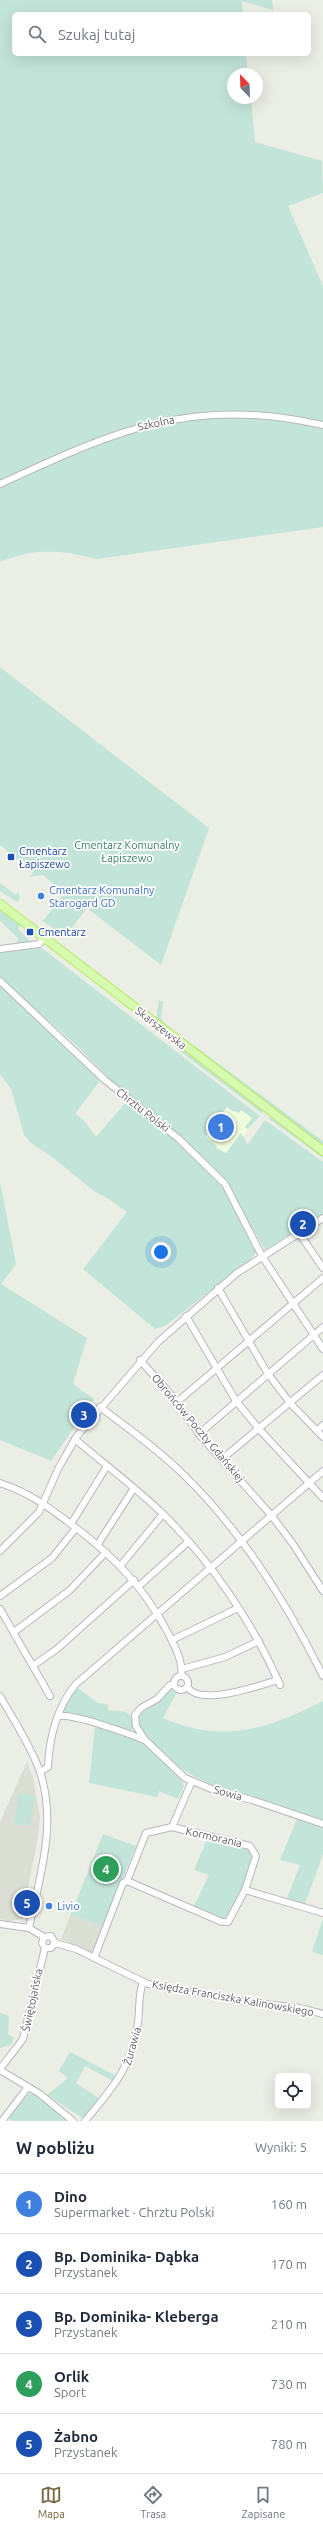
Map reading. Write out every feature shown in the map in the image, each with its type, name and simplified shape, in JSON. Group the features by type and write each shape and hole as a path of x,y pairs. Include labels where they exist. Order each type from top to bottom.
{"main road":[{"name":"Skarszewska","path":"0,904 323,1151"}],"street":[{"name":"Szkolna","path":"0,484 99,439 161,421 196,416 241,414 280,417 323,425"},
{"path":"0,948 40,944 44,938"},
{"name":"Chrztu Polski","path":"0,981 109,1083 179,1139 225,1184 262,1256 323,1349"},
{"path":"0,1551 29,1523 44,1503 59,1467 75,1439 140,1360 218,1288 262,1256 323,1218"},
{"path":"299,1233 323,1268"},
{"path":"177,1402 323,1278"},
{"path":"218,1288 248,1342 268,1374 291,1404 323,1437"},
{"path":"186,1316 236,1401 259,1429 310,1482 323,1498"},
{"path":"199,1434 323,1327"},
{"name":"Obrońców Poczty Gdańskiej","path":"140,1360 177,1402 199,1434 271,1515 293,1544 323,1591"},
{"path":"222,1460 291,1404 323,1375"},
{"path":"100,1407 177,1468 241,1540 282,1597 323,1676"},
{"path":"317,1431 323,1425"},
{"path":"0,1483 20,1490 44,1503 98,1544 121,1565 139,1586 157,1613 172,1640 182,1673 188,1680 188,1688 192,1693 198,1695 233,1693 279,1683 259,1641 238,1608 188,1542 163,1514 75,1439"},
{"path":"0,1596 52,1558 74,1526 107,1466"},
{"path":"40,1772 48,1768 52,1739 58,1716 64,1700 76,1684 241,1540 323,1472"},
{"path":"98,1544 134,1488"},
{"path":"121,1565 163,1514"},
{"path":"139,1586 188,1542"},
{"path":"14,1632 70,1590 106,1552"},
{"path":"34,1665 57,1649 134,1580"},
{"path":"172,1640 238,1608"},
{"path":"0,1609 34,1665 50,1696"},
{"path":"188,1688 180,1691 174,1684 176,1678 182,1673 225,1657 259,1641"},
{"name":"Sowia","path":"174,1684 170,1685 157,1699 141,1708 135,1715 136,1726 145,1740 170,1765 192,1781 323,1824"},
{"path":"0,1696 40,1772 48,1811 48,1830 29,1928"},
{"name":"Sowia","path":"58,1716 66,1715 112,1728 145,1740"},
{"name":"Kormorania","path":"192,1781 172,1827 215,1836 254,1849 256,1856 245,1890"},
{"path":"94,1958 123,1883 127,1881 146,1832 172,1827"},
{"path":"127,1881 222,1922 228,1922 245,1890 323,1913"},
{"path":"0,1924 29,1928 44,1937 51,1936 55,1943 52,1948 45,1948 42,1943 44,1937"},
{"name":"Księdza Franciszka Kalinowskiego","path":"55,1943 66,1945 143,1982 219,1997 300,2008 323,2014"},
{"name":"Świętojańska","path":"0,2070 23,2039 45,1948"},
{"name":"Żurawia","path":"85,2121 126,2068 139,2021 139,2002 143,1982"},
{"path":"0,2070 28,2087 73,2121"},
{"path":"2,2121 28,2087"}],"shaded area":[{"path":"232,1094 255,1112 256,1119 223,1164 193,1147"},
{"path":"27,1762 33,1778 40,1817 38,1836 22,1919 8,1921 0,1919 0,1822"},
{"path":"71,1914 103,1927 93,1953 61,1939"}],"green space":[{"path":"0,0 272,0 273,10 242,1 243,12 12,12 12,56 246,56 247,68 227,68 227,104 252,104 255,142 322,161 323,193 288,206 323,286 323,527 97,559 60,552 37,552 13,557 0,562"},
{"name":"Cmentarz Komunalny Łapiszewo","path":"0,667 209,828 161,965 87,908 65,937 43,921 64,893 43,875 29,877 33,873 0,845"},
{"path":"0,883 16,895 18,892 20,898 17,902 0,891"},
{"path":"0,908 20,924 18,929 31,942 17,943 18,938 0,921"},
{"path":"39,946 260,1116 248,1129 245,1127 252,1118 241,1110 239,1113 234,1112 227,1107 205,1137 217,1146 216,1148 226,1153 241,1133 248,1144 265,1120 323,1162 323,1214 265,1250 226,1183 124,1093 75,1044 0,978 0,950"},
{"path":"0,984 97,1074 99,1082 75,1114 83,1119 96,1137 126,1102 183,1145 224,1185 258,1250 250,1260 165,1326 155,1329 83,1269 127,1212 94,1191 52,1157 31,1143 24,1135 11,1089 0,1074"},
{"path":"159,1000 163,1002 161,1019 170,1028 323,1141 323,1146 156,1020"},
{"path":"180,1047 262,1110 263,1114 177,1049"},
{"path":"268,1118 274,1118 323,1154 323,1158"},
{"path":"0,1182 16,1264 1,1284 87,1338 73,1384 94,1399 51,1461 0,1440"},
{"path":"76,1687 98,1703 108,1704 108,1710 127,1713 131,1718 134,1729 130,1731 62,1712 68,1697"},
{"path":"170,1688 176,1694 163,1718 185,1726 205,1730 244,1730 264,1726 303,1711 323,1701 323,1820 254,1800 207,1783 167,1758 143,1732 139,1723 139,1715 163,1698"},
{"path":"95,1727 130,1736 146,1744 182,1781 184,1786 178,1799 159,1791 157,1797 89,1783"},
{"path":"19,1793 35,1795 30,1826 14,1824"},
{"path":"297,1819 323,1828 323,1854 305,1904 287,1898 300,1865 280,1860"},
{"path":"103,1834 136,1846 103,1927 71,1914"},
{"path":"208,1837 250,1850 253,1859 242,1891 228,1916 222,1919 194,1906 209,1875 194,1870"},
{"path":"323,1918 323,1955 312,1952"},
{"path":"0,2013 9,2016 8,2034 14,2038 12,2044 0,2048"},
{"path":"70,2052 117,2076 113,2081 85,2066 76,2083 100,2099 84,2119 47,2095 68,2078 59,2071"},
{"path":"33,2093 70,2121 13,2121 7,2118 25,2096"}],"place":[{"name":"Cmentarz Łapiszewo","path":"11,857"},
{"name":"Cmentarz Komunalny Starogard GD","path":"41,896"},
{"name":"Cmentarz","path":"30,932"},
{"name":"Dino","path":"221,1127"},
{"name":"Bp. Dominika- Dąbka","path":"303,1224"},
{"name":"Bp. Dominika- Kleberga","path":"84,1415"},
{"name":"Orlik","path":"106,1869"},
{"name":"Żabno","path":"27,1903"},
{"name":"Livio","path":"49,1906"}]}
